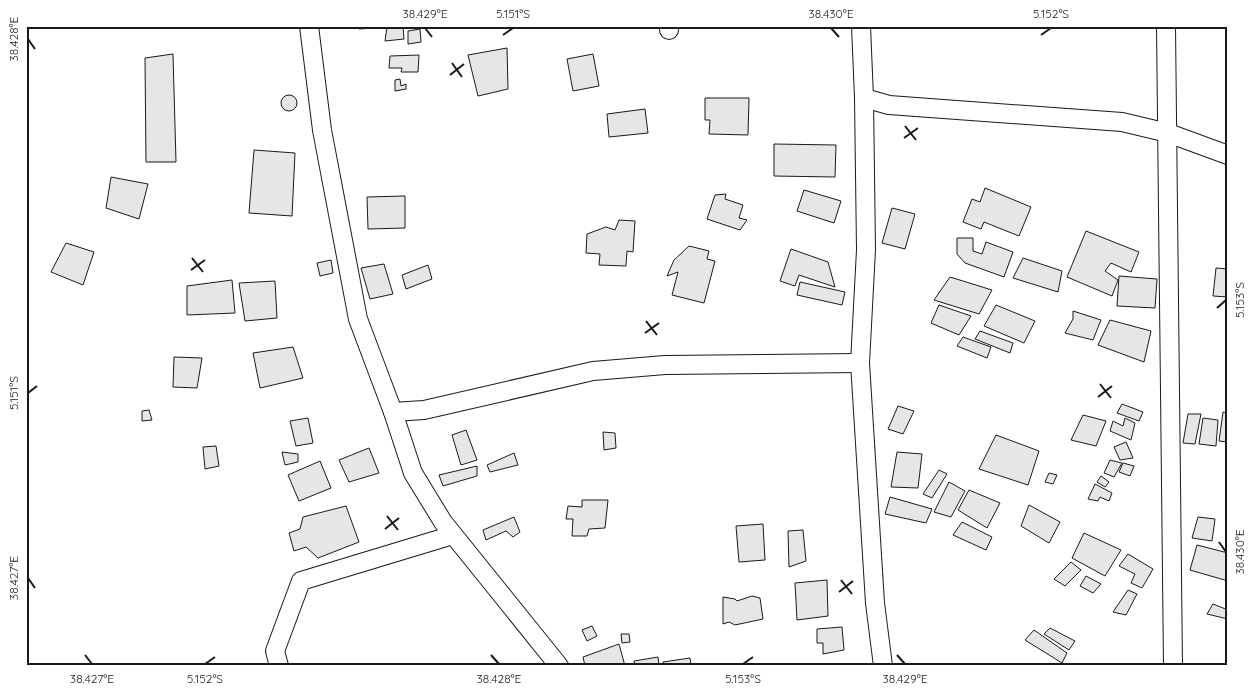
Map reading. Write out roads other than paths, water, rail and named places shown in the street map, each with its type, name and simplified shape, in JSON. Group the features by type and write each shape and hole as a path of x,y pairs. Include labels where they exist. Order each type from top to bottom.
{"street":[{"path":"309,26 322,130 358,320 393,412 412,473 443,522 560,666"},
{"path":"861,26 866,250 860,363 875,603 883,666"},
{"path":"1166,26 1173,666"},
{"path":"864,98 889,105 1122,122 1168,133 1228,155"},
{"path":"393,412 424,410 593,371 664,365 860,363"},
{"path":"279,666 275,651 301,581 453,535"}]}
